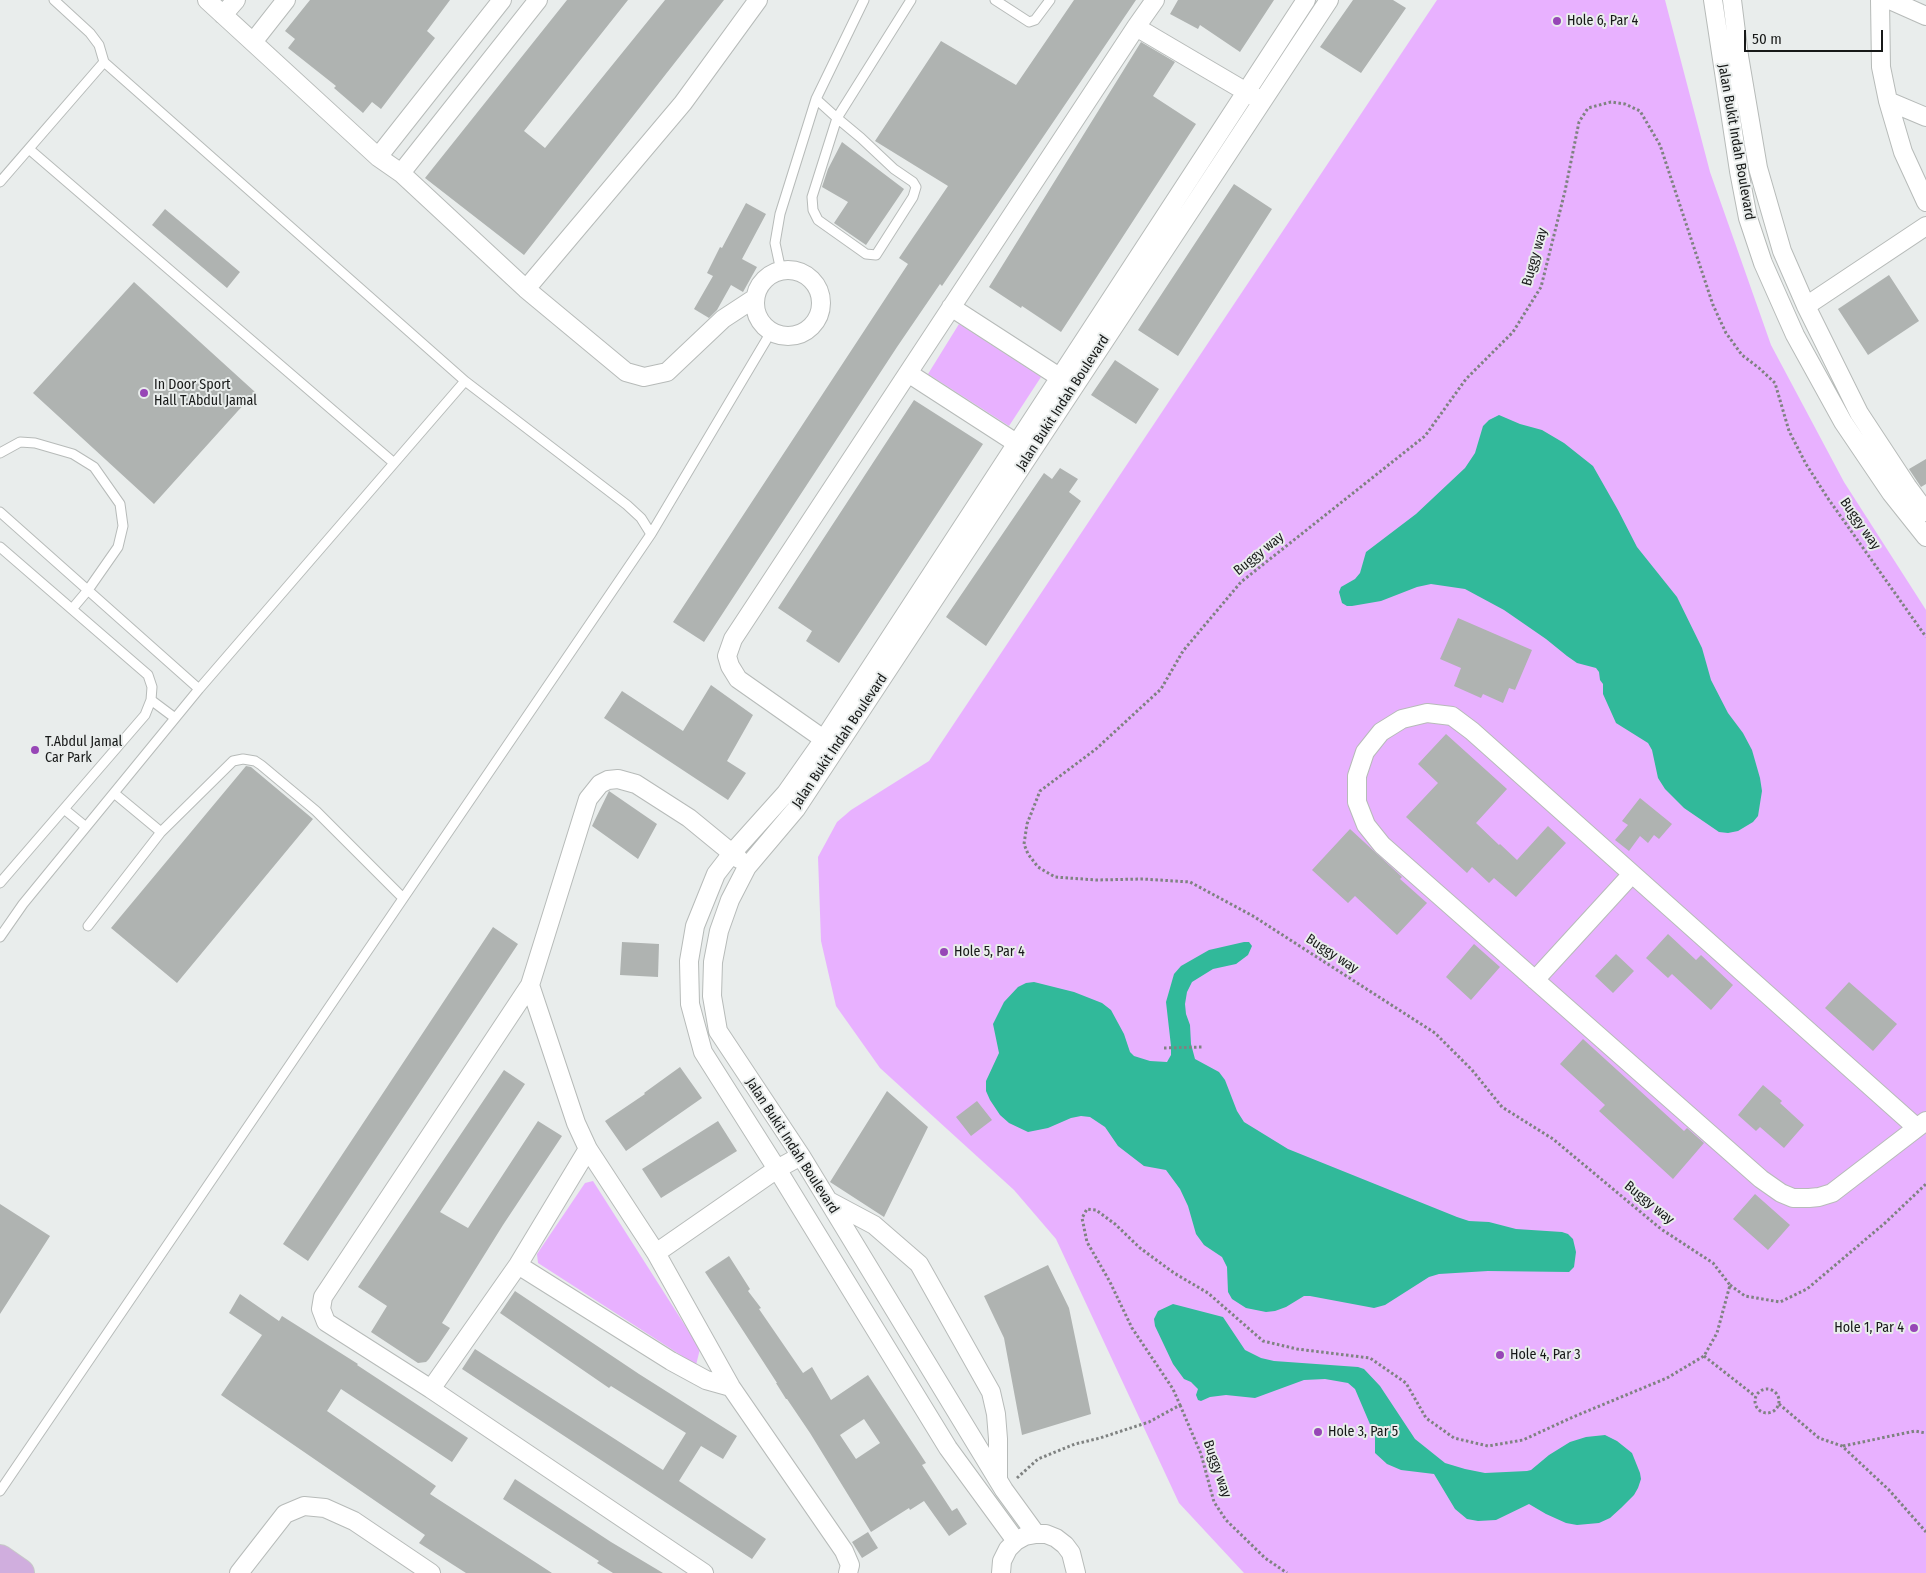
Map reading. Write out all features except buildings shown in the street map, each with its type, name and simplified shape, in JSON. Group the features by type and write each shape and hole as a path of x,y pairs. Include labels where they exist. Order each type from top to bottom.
{"highway":[{"path":"0,1559 20,1573"}],"street":[{"path":"208,0 378,157 400,173 526,289 626,372 644,377 667,372 717,323 755,298"},
{"path":"223,15 236,0"},
{"path":"253,42 286,0"},
{"path":"378,157 502,0"},
{"path":"400,173 538,0"},
{"path":"526,289 683,103 758,0"},
{"path":"830,743 738,679 730,666 727,656 733,639 1155,0"},
{"path":"1016,1541 948,1448 703,1052 690,1004 688,961 695,926 716,874 733,852 830,743 1068,382 1306,0"},
{"name":"Jalan Bukit Indah Boulevard","path":"1068,382 1262,101 1329,0"},
{"name":"Jalan Bukit Indah Boulevard","path":"1713,0 1739,171 1748,218 1763,263 1795,335 1844,422 1891,493 1926,537"},
{"path":"1732,0 1739,56 1758,168 1782,251 1806,306 1859,414 1926,512"},
{"path":"1880,0 1881,67 1888,101 1903,152 1926,202"},
{"path":"1890,0 1926,16"},
{"path":"1136,27 1262,101"},
{"path":"1888,101 1926,117"},
{"path":"1806,306 1926,226"},
{"path":"781,270 791,270 809,277 815,284 819,292 820,310 814,324 800,334 780,335 771,332 764,326 755,308 755,298 758,288 764,280 781,270"},
{"path":"951,307 1068,382"},
{"path":"908,373 1024,448"},
{"path":"1427,713 1452,716 1472,731 1632,874 1921,1124 1832,1193 1819,1197 1793,1198 1781,1193 1761,1179 1535,980 1382,845 1366,826 1357,802 1357,776 1365,752 1381,732 1402,719 1427,713"},
{"name":"Jalan Bukit Indah Boulevard","path":"830,743 796,809 747,867 730,900 719,931 713,962 712,996 718,1031 801,1156 1001,1485 1036,1534"},
{"path":"704,1573 431,1389 326,1322 321,1309 323,1297 530,985 588,799 600,784 608,780 618,779 636,784 689,818 733,852 747,867"},
{"path":"1535,980 1632,874"},
{"path":"530,985 576,1123 588,1149 656,1253 731,1388 844,1551 850,1565 848,1573"},
{"path":"431,1389 518,1265 588,1149"},
{"path":"656,1253 777,1169 801,1156"},
{"path":"828,1201 874,1224 919,1264 991,1392 996,1414 1001,1485"},
{"path":"518,1265 670,1361 706,1380 731,1388"},
{"path":"239,1573 285,1514 304,1506 326,1508 354,1521 431,1573"},
{"path":"1001,1573 1002,1560 1008,1549 1025,1536 1036,1534 1046,1534 1065,1544 1071,1553 1076,1573"}],"lane":[{"path":"54,0 90,33 99,45 104,62 465,381 627,505 641,518 650,534"},
{"path":"781,270 775,242 780,214 816,99 864,0"},
{"path":"816,99 837,118 894,169 913,182 916,187 913,197 876,255 866,254 818,220 813,210 812,198 837,118 911,0"},
{"path":"995,0 1029,22 1035,20 1050,0"},
{"path":"0,182 104,62"},
{"path":"29,149 394,463"},
{"path":"0,1491 650,534 771,332"},
{"path":"0,937 23,904 199,689 465,381"},
{"path":"0,453 20,442 35,443 73,454 94,467 120,504 123,526 118,547 88,590 72,609"},
{"path":"0,512 199,689"},
{"path":"0,547 148,675 152,687 151,700 145,715 0,883"},
{"path":"151,700 175,718"},
{"path":"88,926 162,832 233,762 244,759 255,761 261,765 316,811 403,898"},
{"path":"114,793 162,832"},
{"path":"64,809 86,827"}],"path":[{"name":"Buggy way","path":"1926,637 1826,497 1806,464 1790,431 1775,383 1742,355 1726,333 1713,305 1660,145 1640,111 1625,104 1611,102 1588,108 1579,122 1565,191 1541,287 1513,332 1466,379 1425,436 1241,582 1183,651 1161,689 1096,749 1040,790 1027,824 1024,844 1028,854 1038,868 1055,877 1190,882 1253,916 1435,1033 1472,1070 1502,1107 1553,1139 1661,1229 1713,1263 1730,1285 1745,1296 1780,1302 1807,1290 1885,1223 1926,1184"},
{"path":"1164,1048 1203,1047"},
{"name":"Buggy way","path":"1287,1573 1265,1558 1226,1520 1218,1508 1201,1454 1173,1390 1132,1328 1110,1282 1087,1242 1082,1218 1087,1209 1096,1210 1115,1224 1140,1248 1174,1273 1208,1292 1263,1341 1297,1349 1370,1358 1406,1383 1426,1418 1454,1438 1488,1446 1523,1440 1666,1378 1704,1356"},
{"path":"1730,1285 1717,1333 1704,1356 1755,1396"},
{"path":"1779,1404 1774,1411 1761,1412 1755,1405 1755,1396 1761,1390 1769,1388 1778,1396 1779,1404 1819,1438 1842,1446 1889,1490 1926,1532"},
{"path":"1001,1485 1038,1459 1075,1444 1149,1422 1180,1405"},
{"path":"1842,1446 1915,1431 1926,1433"}],"shaded area":[{"path":"1437,0 1665,0 1710,172 1771,345 1844,482 1926,610 1926,1573 1244,1573 1179,1503 1056,1239 1014,1190 880,1068 836,1006 821,941 818,857 837,822 851,810 929,761"},
{"path":"959,324 1041,377 1009,426 928,374"},
{"path":"1499,415 1520,424 1542,430 1564,443 1593,466 1637,547 1677,597 1702,648 1711,680 1728,713 1743,733 1752,750 1760,778 1762,791 1758,816 1753,822 1738,831 1719,832 1684,808 1665,789 1658,778 1652,750 1648,743 1616,723 1603,694 1603,684 1596,668 1577,663 1504,610 1465,589 1431,584 1417,587 1381,601 1352,606 1342,603 1339,592 1341,587 1355,579 1360,573 1366,552 1416,514 1465,468 1475,453 1483,426 1489,420"},
{"path":"1249,942 1252,946 1248,955 1236,964 1213,969 1192,982 1187,992 1185,1004 1195,1059 1219,1072 1225,1080 1237,1111 1244,1122 1288,1149 1457,1217 1469,1221 1489,1222 1516,1229 1568,1234 1573,1239 1576,1252 1574,1267 1569,1272 1488,1271 1439,1274 1429,1277 1385,1305 1374,1308 1304,1296 1286,1307 1275,1311 1266,1312 1246,1308 1232,1299 1228,1292 1227,1267 1222,1257 1204,1245 1196,1234 1188,1206 1180,1189 1166,1170 1144,1166 1118,1146 1105,1127 1090,1117 1071,1118 1048,1128 1028,1132 1009,1123 1000,1115 990,1100 986,1091 986,1081 999,1053 993,1024 1004,1002 1018,987 1034,982 1074,992 1102,1003 1111,1010 1124,1034 1130,1052 1134,1056 1150,1061 1167,1062 1171,1055 1171,1046 1166,1002 1174,974 1181,966 1209,950"},
{"path":"593,1181 700,1349 696,1365 538,1263 537,1254 585,1183"},
{"path":"1173,1304 1223,1317 1245,1350 1261,1358 1274,1361 1364,1369 1380,1386 1415,1439 1445,1463 1485,1473 1527,1471 1570,1442 1586,1437 1605,1435 1617,1441 1632,1453 1640,1473 1641,1479 1638,1488 1634,1495 1610,1518 1599,1523 1577,1525 1566,1523 1529,1504 1496,1520 1478,1521 1467,1519 1455,1509 1434,1474 1401,1470 1387,1464 1375,1453 1375,1436 1355,1389 1348,1383 1325,1379 1304,1380 1255,1398 1226,1395 1210,1397 1201,1401 1198,1400 1196,1395 1198,1389 1191,1382 1184,1379 1173,1364 1155,1326 1154,1319 1158,1311"}],"place":[{"name":"Hole 6, Par 4","path":"1557,21"},
{"name":"In Door Sport Hall T.Abdul Jamal","path":"144,393"},
{"name":"T.Abdul Jamal Car Park","path":"35,750"},
{"name":"Hole 5, Par 4","path":"944,952"},
{"name":"Hole 1, Par 4","path":"1914,1328"},
{"name":"Hole 4, Par 3","path":"1500,1355"},
{"name":"Hole 3, Par 5","path":"1318,1432"}]}
